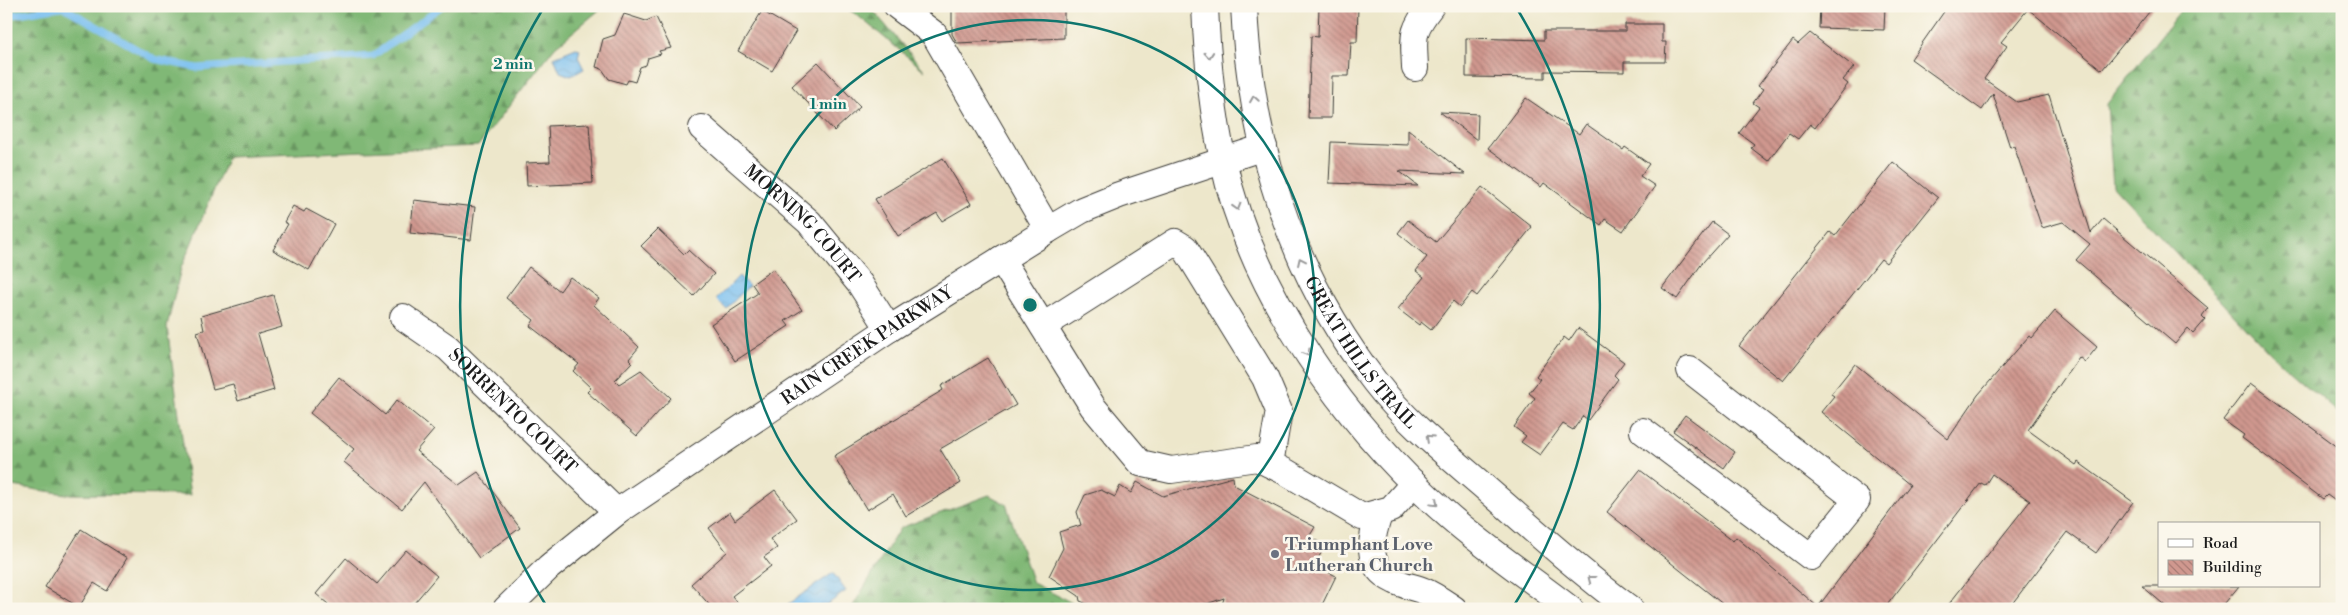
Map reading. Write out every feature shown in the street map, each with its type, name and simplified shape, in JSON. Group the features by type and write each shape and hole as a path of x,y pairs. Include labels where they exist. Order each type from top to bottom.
{"street":[{"path":"897,6 934,34 1048,230"},
{"path":"1205,6 1212,84 1223,160 1242,225 1276,300 1312,361 1353,418 1414,483 1451,518 1570,609"},
{"name":"GREAT HILLS TRAIL","path":"1244,6 1245,42 1264,147 1279,204 1301,261 1335,326 1376,384 1426,436 1588,577 1630,609"},
{"path":"1415,68 1414,36 1417,24 1432,6"},
{"name":"MORNING COURT","path":"702,128 809,222 860,284 889,329"},
{"name":"RAIN CREEK PARKWAY","path":"506,609 549,567 617,512 889,329 1048,230 1082,210 1112,198 1264,147"},
{"path":"1043,326 1175,242 1185,248 1265,378 1280,411 1270,464"},
{"path":"1001,259 1093,407 1140,463 1171,470 1257,458 1286,472 1362,517 1391,509 1414,483"},
{"name":"SORRENTO COURT","path":"402,317 448,348 617,512"},
{"path":"1643,431 1811,557 1857,500 1690,370"},
{"path":"1380,512 1373,531 1371,554 1380,571 1394,581 1426,591 1454,609"}],"green space":[{"path":"6,6 604,6 555,47 478,146 228,157 181,268 167,327 190,495 66,494 6,485"},
{"path":"843,6 869,6 925,71 857,15"},
{"path":"2184,6 2342,6 2342,416 2271,354 2113,186 2107,104"},
{"path":"989,495 1006,504 1033,583 1084,609 851,609 900,528"}],"water":[{"path":"576,48 580,49 578,57 584,69 571,76 560,72 554,57"},
{"path":"739,276 749,286 726,309 716,299"},
{"path":"833,573 846,591 821,609 800,609 797,605 792,609 788,604"}],"building":[{"path":"952,6 1064,6 1064,38 957,43 952,34"},
{"path":"1319,6 1358,6 1357,42 1351,42 1349,76 1332,76 1331,118 1308,118 1311,36 1318,37"},
{"path":"1820,6 1885,6 1884,30 1819,28"},
{"path":"1948,6 2154,6 2102,70 2028,9 2001,42 2007,46 1984,79 2017,102 2049,95 2091,233 2103,219 2208,308 2202,316 2205,319 2193,333 2188,328 2175,344 2076,260 2090,244 2063,222 2042,228 2014,146 2010,147 1993,94 1982,110 1911,59"},
{"path":"762,11 796,31 772,71 738,51"},
{"path":"624,14 646,21 656,17 671,48 659,51 661,54 648,58 646,65 640,67 635,82 628,80 626,84 609,79 602,69 596,67 603,39 615,35"},
{"path":"1625,24 1662,24 1662,42 1666,42 1665,62 1624,62 1624,72 1545,71 1545,78 1466,77 1466,38 1544,40 1544,31 1625,31"},
{"path":"1810,33 1854,67 1843,80 1848,84 1815,128 1810,124 1798,139 1789,133 1768,161 1751,148 1754,144 1739,133 1759,107 1753,103 1763,89 1758,86 1793,40 1798,44"},
{"path":"818,62 860,107 834,131 792,86"},
{"path":"1526,98 1579,134 1586,124 1623,150 1625,147 1649,164 1640,176 1655,186 1623,231 1605,219 1601,225 1544,183 1541,187 1488,148"},
{"path":"1440,112 1478,114 1477,140"},
{"path":"589,124 593,183 527,186 526,163 550,162 548,126"},
{"path":"1408,129 1465,174 1399,171 1418,186 1329,183 1331,142 1408,145"},
{"path":"943,158 971,204 942,221 937,213 898,236 875,199"},
{"path":"1893,162 1938,198 1886,263 1881,259 1783,381 1739,346 1830,232 1835,236"},
{"path":"1482,187 1532,227 1477,296 1472,292 1460,307 1453,301 1431,330 1421,322 1419,325 1398,309 1424,277 1416,271 1427,257 1398,233 1408,220 1436,242"},
{"path":"414,200 475,207 471,240 410,233"},
{"path":"293,206 304,212 306,209 334,224 309,270 273,250 288,224 284,222"},
{"path":"1712,222 1728,234 1703,262 1677,299 1662,288"},
{"path":"658,229 684,254 688,250 714,274 694,296 641,246"},
{"path":"529,267 560,291 570,277 599,298 594,305 639,347 629,359 632,362 615,380 619,384 641,370 671,398 637,436 587,392 591,388 573,371 579,364 530,326 534,320 506,298"},
{"path":"773,269 802,310 785,321 789,326 735,361 711,324 758,293 752,284"},
{"path":"273,295 282,327 258,334 274,390 238,401 233,384 213,389 197,332 204,330 201,316"},
{"path":"2055,311 2097,347 2085,362 2079,357 2028,430 2076,465 2078,462 2133,502 2096,553 2067,532 2008,609 1945,609 2030,501 1992,474 1985,485 1981,483 1884,609 1729,609 1607,512 1640,470 1733,541 1736,537 1818,607 1910,485 1821,412 1834,396 1831,394 1855,364 1948,439 1978,395 2029,336 2032,338"},
{"path":"1578,328 1624,362 1614,375 1618,379 1588,420 1583,416 1573,430 1563,424 1540,455 1521,442 1526,436 1514,427 1535,398 1529,393 1540,379 1536,376 1564,337 1569,341"},
{"path":"988,358 1016,405 940,449 961,483 906,516 893,494 867,510 834,456 943,390 941,386"},
{"path":"339,377 385,415 397,400 434,430 416,451 459,485 478,472 520,528 479,558 424,482 402,509 344,462 354,449 310,413"},
{"path":"2251,383 2342,450 2342,506 2327,495 2323,499 2242,438 2244,435 2223,420"},
{"path":"1685,415 1735,452 1724,468 1673,431"},
{"path":"1233,477 1234,485 1315,527 1309,537 1325,545 1315,565 1336,576 1320,609 1221,609 1224,598 1192,609 1099,609 1080,601 1079,596 1049,576 1063,548 1059,532 1081,525 1077,512 1085,495 1101,490 1115,497 1120,486 1131,493 1137,482 1163,496"},
{"path":"775,490 797,519 770,539 777,548 764,557 771,566 732,596 743,609 713,609 691,584 727,552 709,528 730,512 735,520"},
{"path":"81,529 127,558 107,591 94,583 79,607 45,587"},
{"path":"406,550 437,576 409,609 334,609 316,594 346,558 377,584"},
{"path":"2142,586 2158,586 2158,588 2237,588 2220,609 2169,609"}],"waterway":[{"path":"6,16 67,6"},
{"path":"65,8 154,59 197,68 373,56 442,6"}],"place":[{"name":"Triumphant Love Lutheran Church","path":"1275,554"}]}
